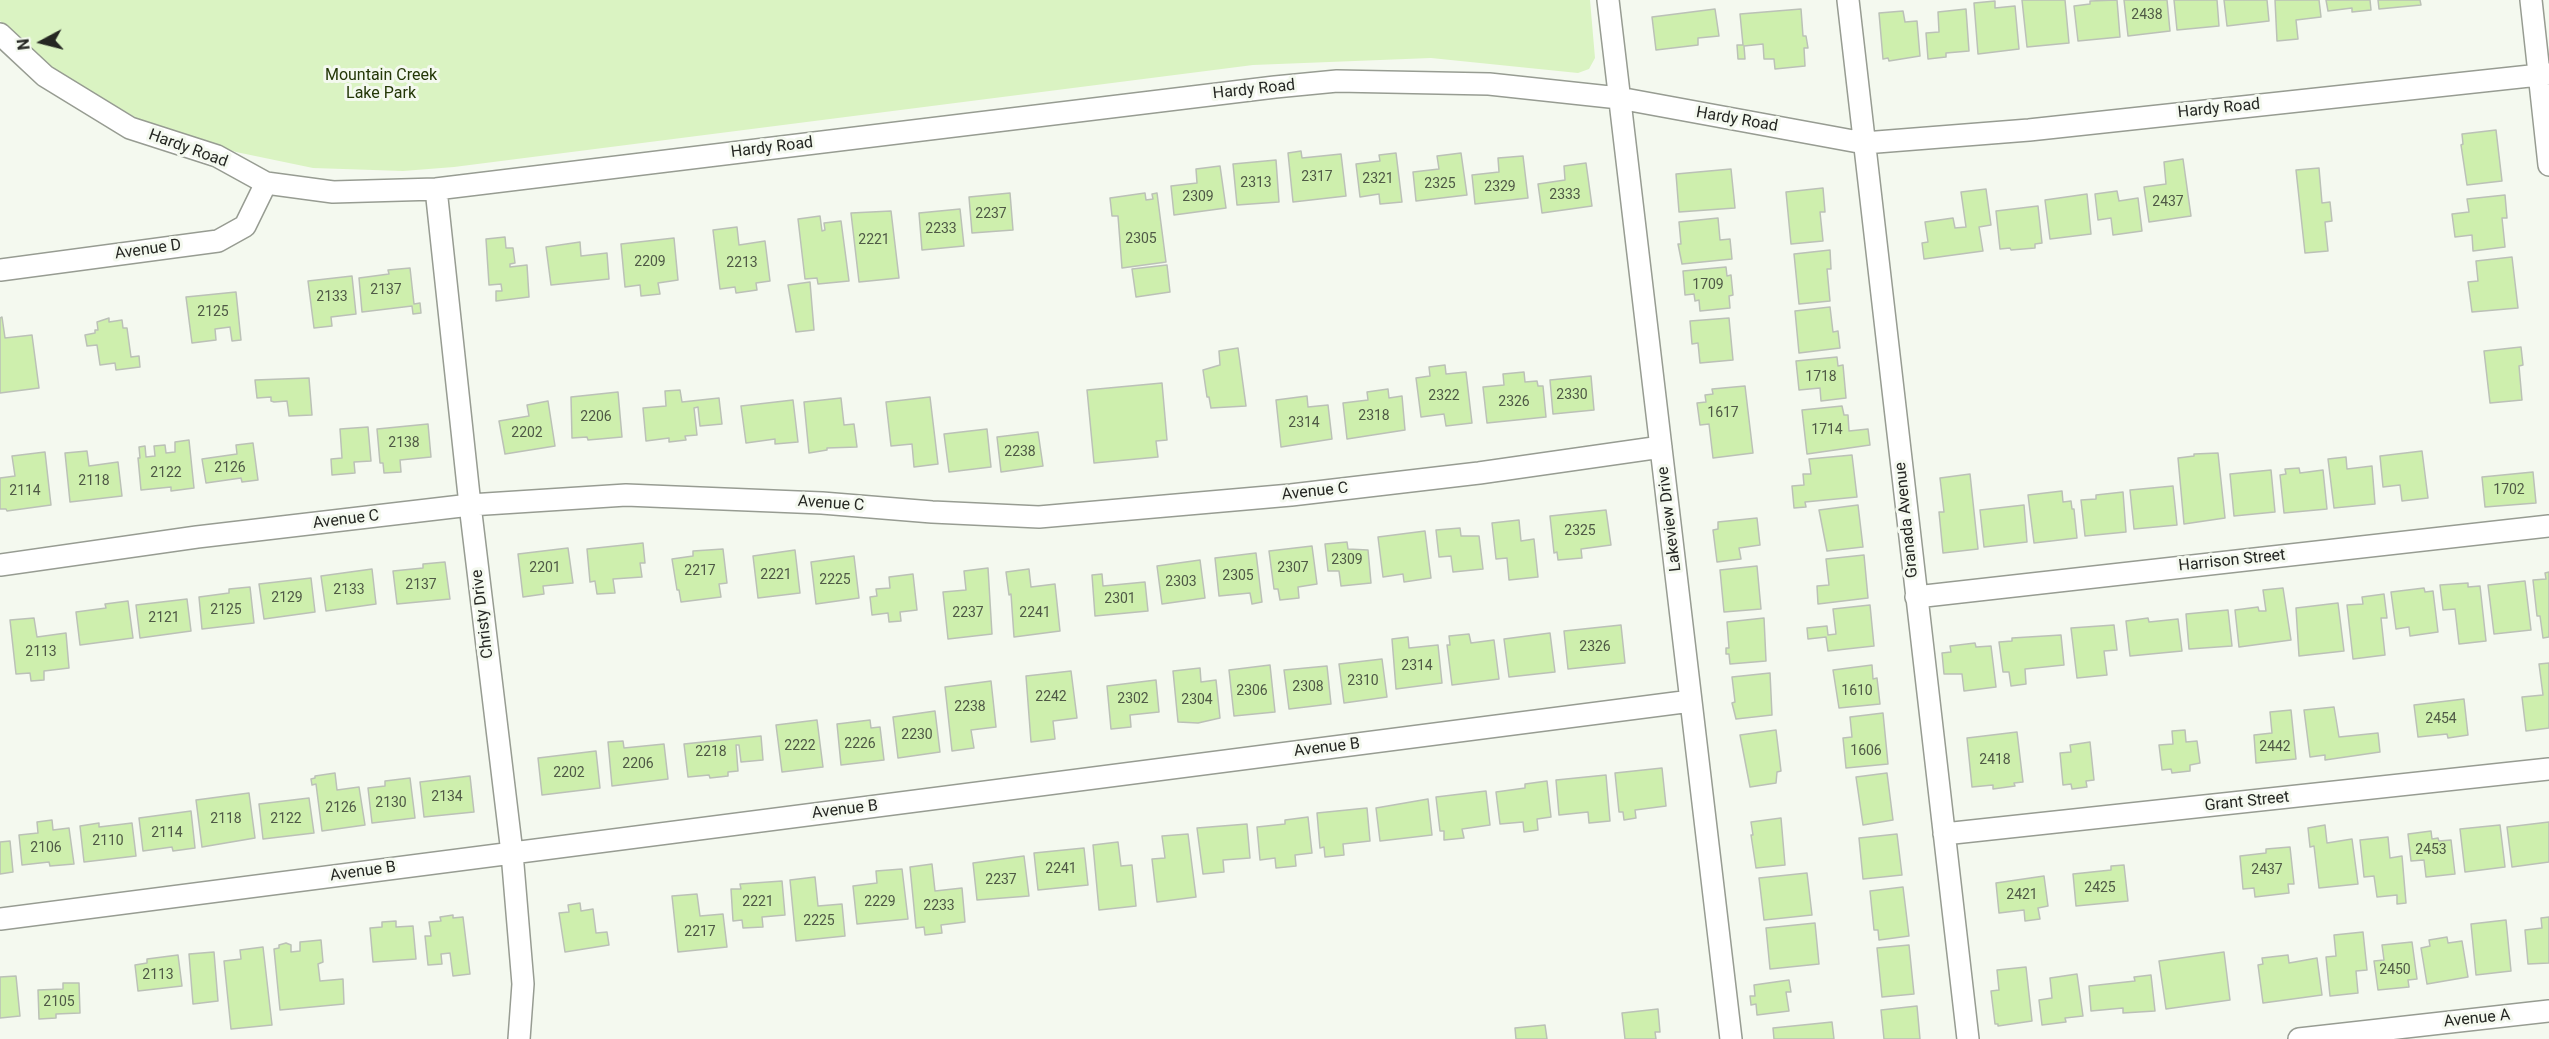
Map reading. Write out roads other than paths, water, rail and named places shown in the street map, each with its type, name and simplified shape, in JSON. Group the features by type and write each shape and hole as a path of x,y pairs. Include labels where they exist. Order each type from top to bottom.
{"street":[{"name":"Lakeview Drive","path":"1608,0 1731,1039"},
{"name":"Granada Avenue","path":"1848,0 1968,1039"},
{"path":"2531,0 2544,75 2549,165"},
{"name":"Hardy Road","path":"0,33 45,76 130,128 217,156 266,183 333,192 436,189 1336,81 1489,84 1619,98 1864,142 2029,130 2544,75"},
{"name":"Avenue D","path":"0,270 218,241 245,226 266,183"},
{"name":"Christy Drive","path":"436,189 470,505 512,853 523,984 519,1039"},
{"name":"Avenue C","path":"0,565 197,537 470,505 626,495 822,503 932,512 1039,517 1291,495 1479,473 1661,447"},
{"name":"Harrison Street","path":"1916,597 2549,526"},
{"name":"Avenue B","path":"0,919 1691,701"},
{"name":"Grant Street","path":"1944,834 2549,770"},
{"name":"Avenue A","path":"2299,1039 2549,1011"}],"park label":[{"name":"Mountain Creek Lake Park","path":"381,85"}]}
